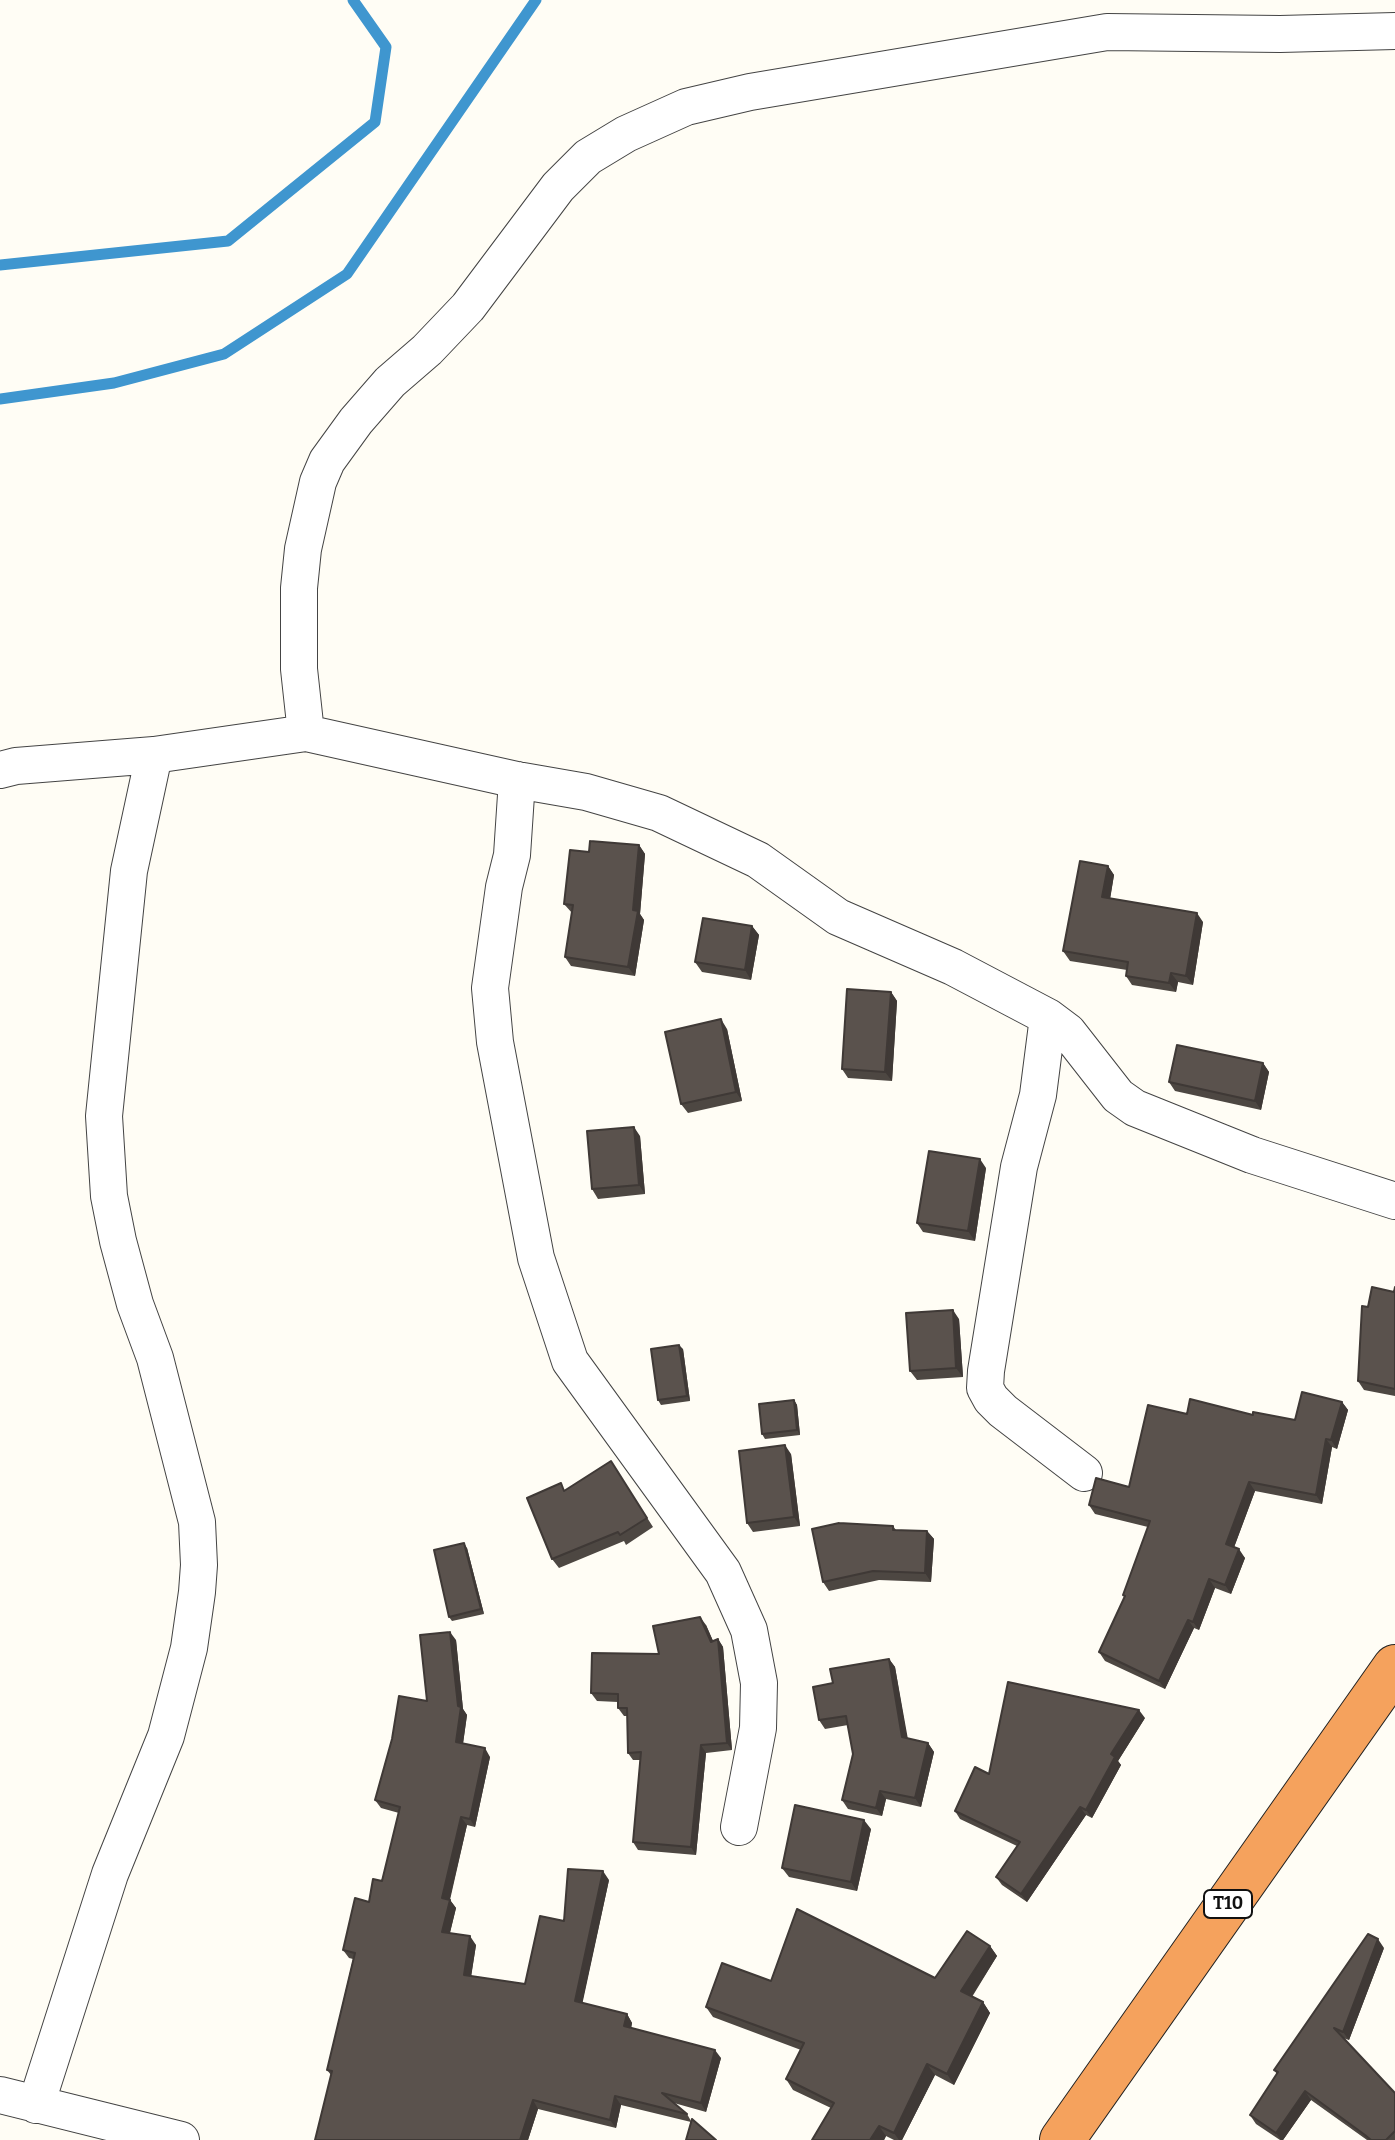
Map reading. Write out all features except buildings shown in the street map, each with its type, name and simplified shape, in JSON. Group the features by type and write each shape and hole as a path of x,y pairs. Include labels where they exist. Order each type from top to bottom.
{"highway":[{"name":"T10","path":"1062,2140 1395,1667"}],"street":[{"path":"306,733 299,669 300,575 314,498 327,461 390,382 427,350 468,307 558,187 588,157 626,134 686,107 750,92 1107,32 1280,34 1395,31"},
{"path":"0,770 16,766 154,755 306,733 517,780 586,792 659,813 758,860 838,917 953,967 1048,1017 1068,1032 1118,1096 1135,1108 1252,1155 1395,1201"},
{"path":"36,2105 110,1874 166,1736 189,1648 199,1565 197,1522 188,1481 171,1427 155,1358 135,1304 118,1241 109,1196 104,1116 129,871 154,755"},
{"path":"517,780 512,855 504,887 490,988 495,1042 536,1258 570,1361 723,1572 749,1630 759,1683 758,1728 739,1827"},
{"path":"1048,1017 1038,1095 1019,1167 985,1388 1003,1411 1084,1473"},
{"path":"0,2095 181,2140"}],"waterway":[{"path":"0,265 228,241 375,122 386,47 353,0"},
{"path":"0,399 114,383 224,354 347,274 536,0"}]}
